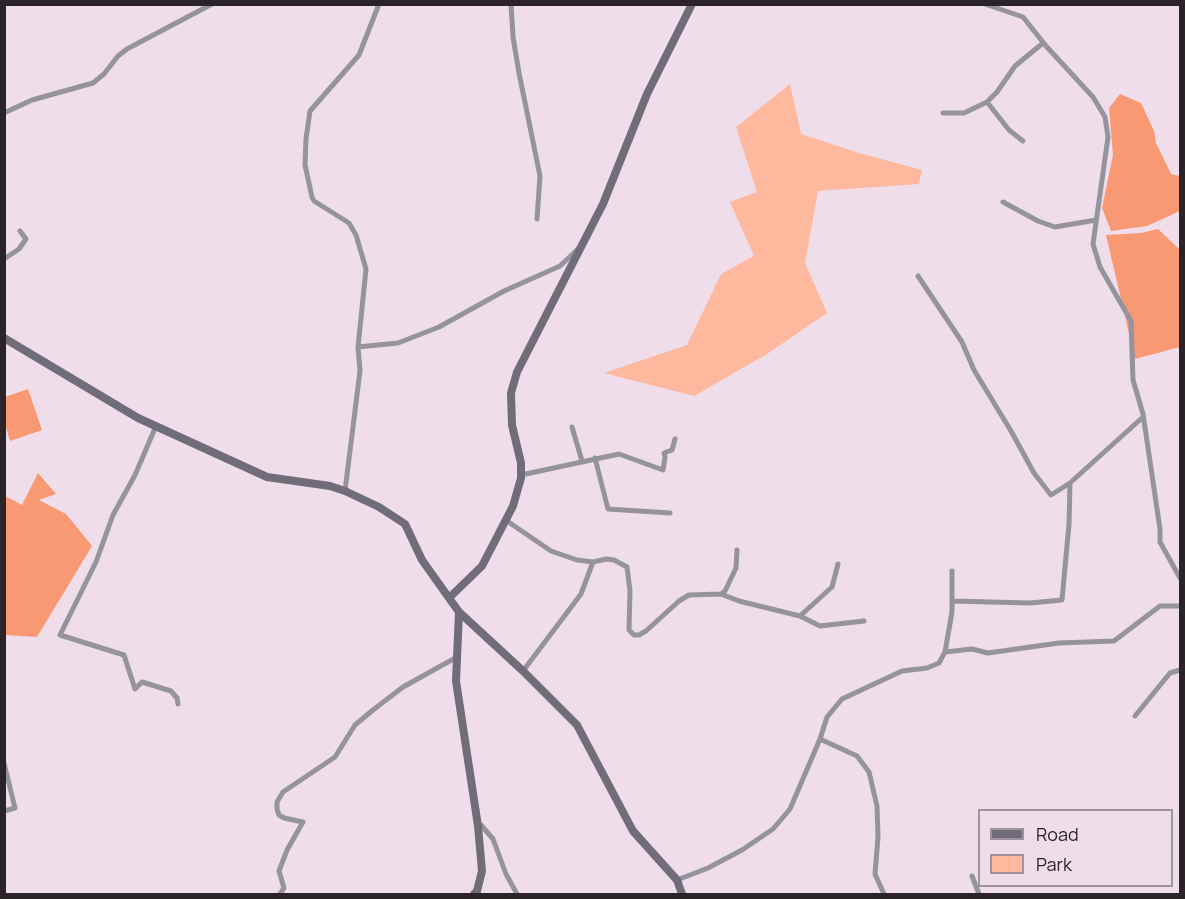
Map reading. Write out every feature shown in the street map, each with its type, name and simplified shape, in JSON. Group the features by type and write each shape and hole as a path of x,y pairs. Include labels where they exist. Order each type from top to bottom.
{"street":[{"path":"4,112 32,100 93,83 127,49 212,4"},
{"path":"345,491 360,371 358,347 366,269 356,235 349,223 314,201 312,197 305,165 306,139 310,111 359,55 379,4"},
{"path":"511,4 513,37 519,73 540,176 537,219"},
{"path":"448,598 482,566 507,521 521,475 521,463 512,425 510,393 517,372 603,204 647,94 692,4"},
{"path":"985,4 1023,17 1043,43 1093,98 1105,117 1108,137 1093,243 1100,267 1131,321 1133,380 1143,417 1160,542 1180,578"},
{"path":"943,113 964,113 987,102 1015,66 1043,43"},
{"path":"987,102 1009,130 1023,141"},
{"path":"1003,202 1038,221 1055,227 1096,220"},
{"path":"4,259 19,249 26,239 20,231"},
{"path":"358,347 398,344 439,327 504,291 560,266 583,244"},
{"path":"918,276 962,342 974,370 1034,474 1051,495 1070,483 1143,417"},
{"path":"4,338 129,413 156,426 267,477 330,486 345,491 379,507 405,524 422,560 459,612 523,670 577,725 633,831 677,880 682,894"},
{"path":"156,426 135,475 114,515 96,561 60,635 124,655 135,689 142,682 171,691 177,698 178,704"},
{"path":"572,427 582,461"},
{"path":"521,475 619,454 663,470 664,453 672,450 675,439"},
{"path":"595,458 608,509 670,513"},
{"path":"952,601 1030,603 1062,600 1070,483"},
{"path":"507,521 551,551 577,560 593,562 614,560 627,567 630,591 629,630 634,635 646,631 679,601 689,595 721,594 739,601 800,616 820,626 864,621"},
{"path":"721,594 730,583 736,568 737,550"},
{"path":"523,670 581,594 593,562"},
{"path":"800,616 832,587 838,564"},
{"path":"677,880 708,868 742,850 773,829 790,809 827,717 842,699 902,671 927,668 939,663 945,652 952,612 952,571"},
{"path":"945,652 972,649 988,653 1059,644 1114,641 1160,606 1180,606"},
{"path":"459,612 456,681 478,826 482,871 477,891 474,894"},
{"path":"280,894 284,888 279,871 287,850 303,822 279,815 276,809 277,802 284,792 335,757 355,725 372,710 403,687 457,657"},
{"path":"1135,716 1170,673 1180,670"},
{"path":"820,739 857,756 869,772 877,806 878,837 875,874 884,894"},
{"path":"4,763 15,808 4,812"},
{"path":"478,826 481,825 494,839 506,874 517,894"},
{"path":"972,876 980,894"}],"green space":[{"path":"790,84 801,134 922,170 919,184 818,191 805,263 827,313 767,354 694,396 604,373 687,345 721,274 754,256 730,202 757,192 736,127"}],"shaded area":[{"path":"1120,94 1141,103 1171,174 1180,176 1180,211 1147,226 1111,231 1102,208 1113,155 1109,108"},
{"path":"1158,229 1180,250 1180,347 1135,359 1106,235 1141,233"},
{"path":"28,389 42,430 10,441 5,424 5,397"},
{"path":"38,473 56,494 39,500 66,514 92,546 37,637 5,635 5,496 22,505"}]}
